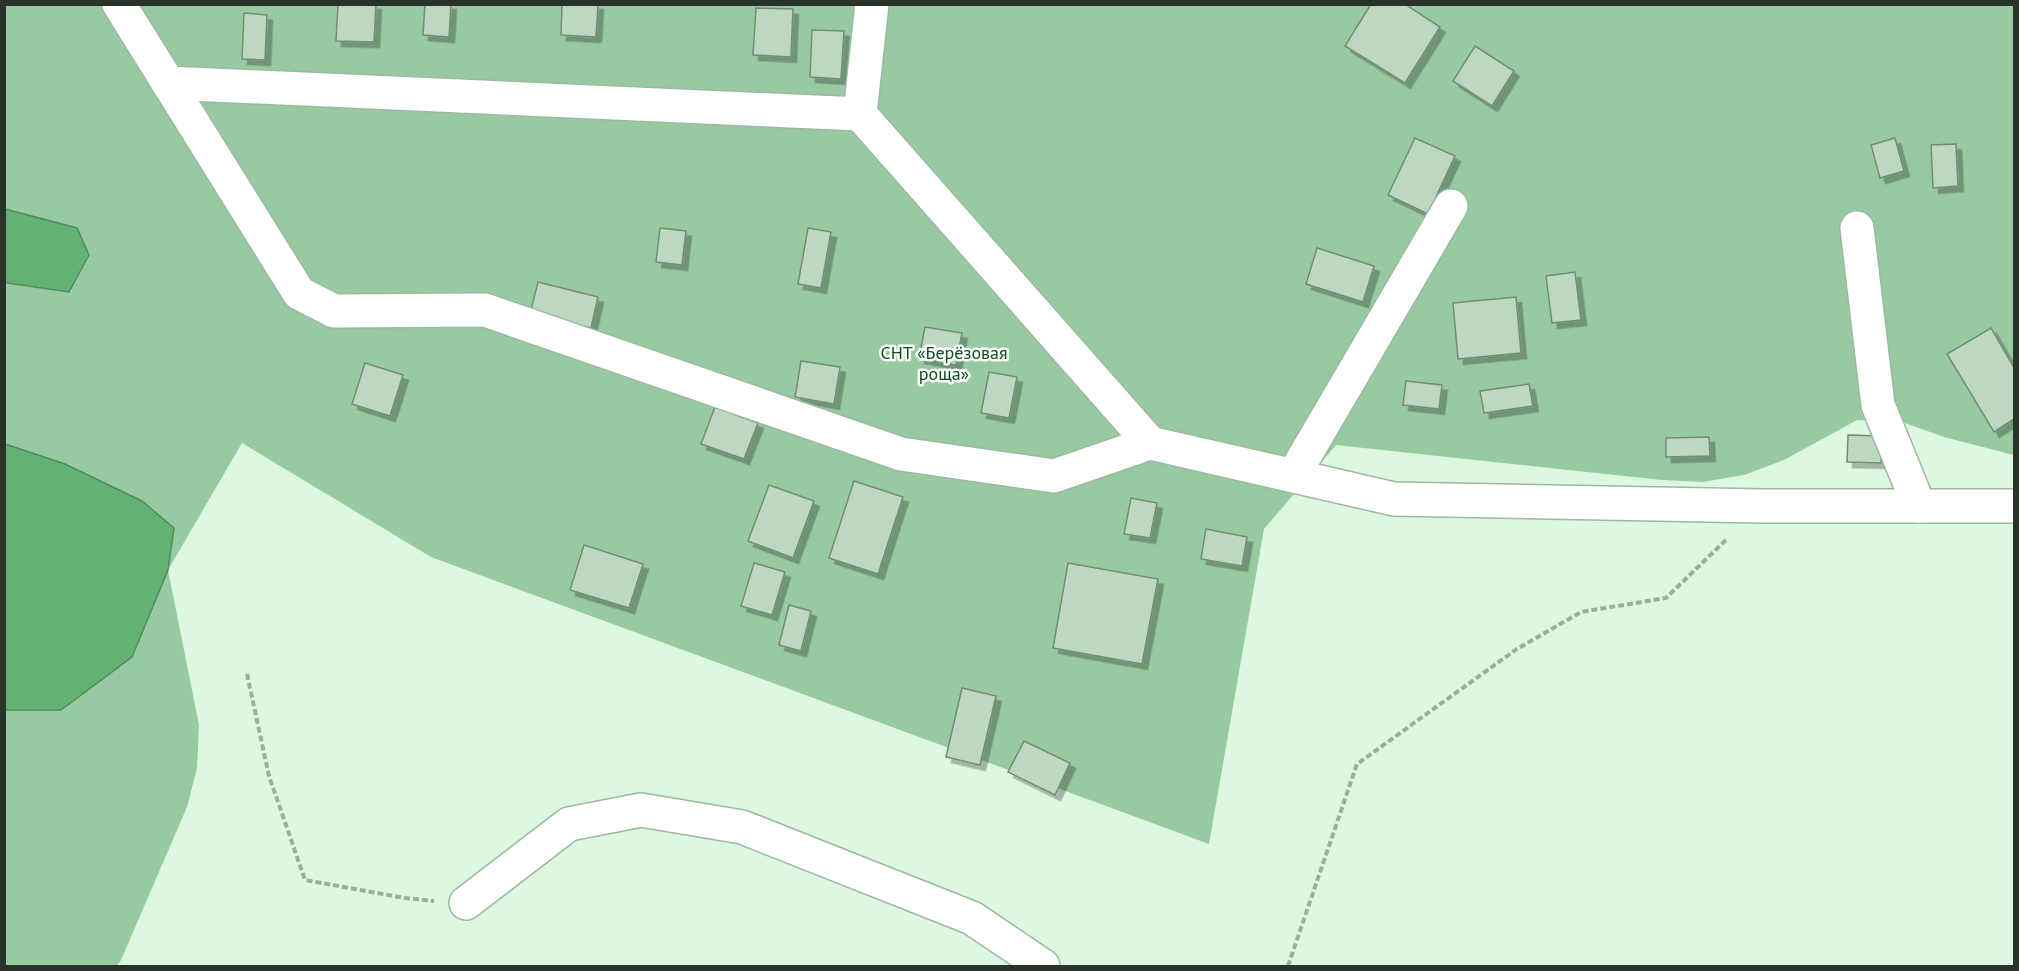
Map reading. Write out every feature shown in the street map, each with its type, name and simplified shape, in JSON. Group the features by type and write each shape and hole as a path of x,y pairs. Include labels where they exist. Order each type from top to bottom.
{"street":[{"path":"119,4 299,293 334,311 485,310 901,454 1054,476 1150,442 1394,499 1762,506 2014,507"},
{"path":"860,114 872,4"},
{"path":"168,83 860,114 1150,442"},
{"path":"1293,476 1451,206"},
{"path":"1857,228 1878,405 1919,506"},
{"path":"466,903 569,824 642,810 742,827 972,918 1043,966"}],"path":[{"path":"1288,966 1357,764 1517,650 1581,612 1666,598 1762,506"},
{"path":"247,674 268,776 305,880 405,898 466,903"}],"green space":[{"name":"СНТ «Берёзовая роща»","path":"6,5 2014,5 2014,455 1944,437 1902,422 1857,420 1784,460 1744,475 1703,482 1662,480 1336,445 1264,529 1209,844 431,557 242,443 168,570 199,725 197,768 187,807 121,960 117,966 5,966 5,710 61,710 65,464 5,444 4,280 8,283 69,292 77,228 5,209"}],"shaded area":[{"path":"5,209 77,228 89,255 69,292 7,283 5,280"},
{"path":"5,444 65,464 142,501 174,528 168,570 132,657 61,710 5,710"}],"building":[{"path":"338,4 376,4 374,42 336,41"},
{"path":"425,4 451,4 449,37 423,35"},
{"path":"562,4 598,4 596,37 561,35"},
{"path":"1371,4 1405,4 1440,27 1405,83 1345,46"},
{"path":"756,8 793,9 791,57 753,55"},
{"path":"244,13 267,15 265,60 242,59"},
{"path":"812,30 844,31 841,79 810,77"},
{"path":"1475,46 1514,71 1492,106 1453,81"},
{"path":"1415,138 1455,156 1428,214 1388,195"},
{"path":"1895,138 1904,171 1880,178 1871,145"},
{"path":"1956,144 1958,186 1933,188 1931,145"},
{"path":"660,228 686,231 682,265 656,262"},
{"path":"808,228 831,232 821,288 798,284"},
{"path":"1317,248 1374,266 1363,302 1306,284"},
{"path":"1575,272 1581,320 1552,323 1546,276"},
{"path":"538,282 598,297 591,328 530,314"},
{"path":"1516,297 1521,353 1458,359 1453,303"},
{"path":"925,327 962,333 956,365 919,358"},
{"path":"1991,328 2014,368 2014,419 1994,432 1947,354"},
{"path":"801,361 840,367 834,404 795,397"},
{"path":"365,363 403,375 390,416 352,404"},
{"path":"989,372 1017,377 1009,418 981,413"},
{"path":"1406,381 1442,385 1439,409 1403,405"},
{"path":"1529,384 1533,406 1484,413 1480,391"},
{"path":"715,407 758,423 744,459 701,444"},
{"path":"1848,435 1882,436 1881,463 1847,462"},
{"path":"1709,437 1710,456 1666,457 1666,438"},
{"path":"854,481 903,497 878,574 829,558"},
{"path":"769,485 814,501 793,558 748,541"},
{"path":"1131,498 1157,503 1150,538 1124,534"},
{"path":"1206,529 1247,537 1242,566 1201,559"},
{"path":"584,545 643,564 629,608 570,590"},
{"path":"754,563 785,572 772,615 741,606"},
{"path":"1068,563 1158,579 1142,664 1053,648"},
{"path":"789,605 811,611 801,651 779,645"},
{"path":"962,688 996,696 980,765 946,757"},
{"path":"1024,741 1070,763 1055,795 1008,772"}]}
